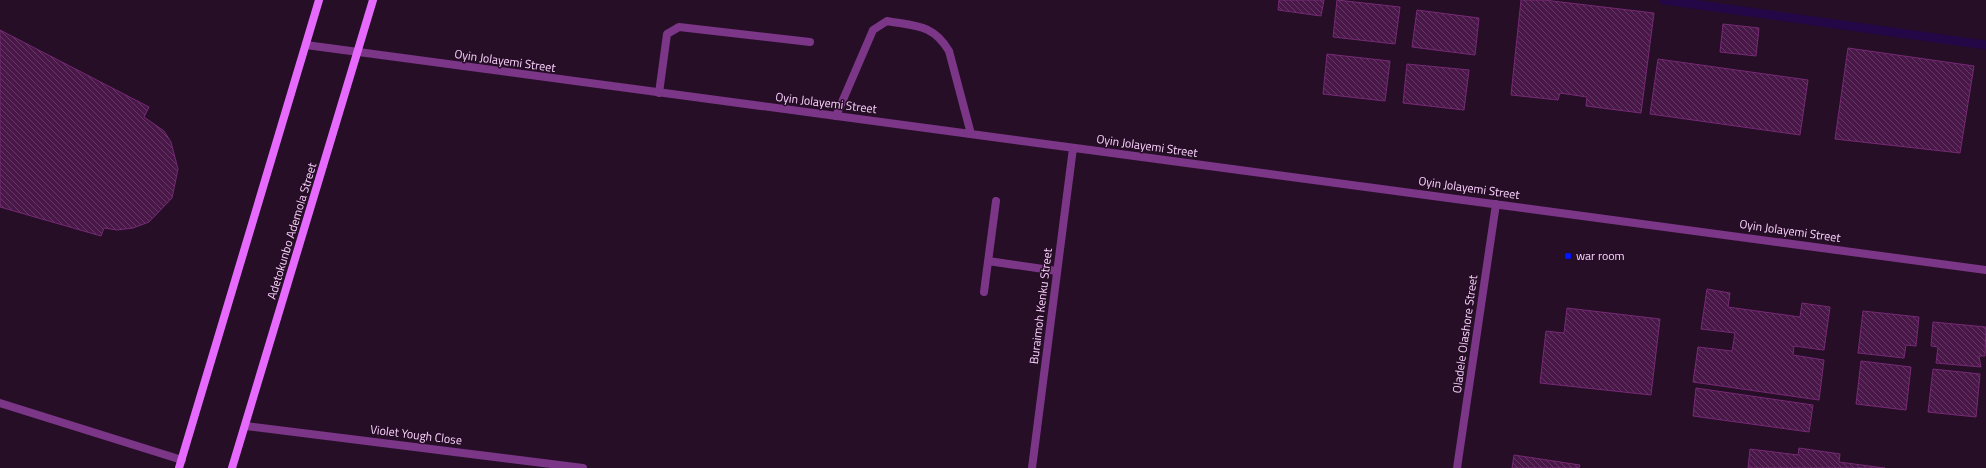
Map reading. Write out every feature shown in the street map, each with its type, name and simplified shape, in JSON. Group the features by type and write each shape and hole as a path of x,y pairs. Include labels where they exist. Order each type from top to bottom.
{"main road":[{"path":"179,468 319,0"},
{"name":"Adetokunbo Ademola Street","path":"232,468 246,426 373,0"}],"street":[{"path":"836,116 873,30 887,21 928,29 942,40 949,51 971,134"},
{"path":"659,94 667,34 679,27 810,42"},
{"name":"Oyin Jolayemi Street","path":"306,45 357,54 836,116 1986,270"},
{"name":"Buraimoh Kenku Street","path":"1032,468 1073,148"},
{"path":"984,292 996,201"},
{"name":"Oladele Olashore Street","path":"1457,468 1496,204"},
{"path":"988,262 1057,271"},
{"path":"0,403 182,460"},
{"name":"Violet Yough Close","path":"246,426 584,468"}],"building":[{"path":"1279,0 1324,0 1321,16 1278,10"},
{"path":"1337,0 1400,7 1395,44 1333,37"},
{"path":"1521,0 1544,0 1654,13 1641,113 1586,106 1587,97 1560,93 1558,100 1511,95"},
{"path":"1417,10 1479,18 1475,55 1412,47"},
{"path":"1723,24 1759,28 1756,56 1720,52"},
{"path":"0,30 149,107 144,117 164,131 171,142 178,169 172,198 149,222 133,228 117,230 104,228 101,236 0,207"},
{"path":"1848,48 1974,66 1960,153 1835,139"},
{"path":"1327,54 1390,61 1385,101 1323,94"},
{"path":"1658,59 1808,80 1800,135 1650,114"},
{"path":"1407,64 1469,70 1464,110 1403,103"},
{"path":"1707,289 1730,293 1728,307 1800,317 1802,303 1830,307 1824,350 1794,346 1793,355 1824,360 1819,400 1693,382 1698,347 1732,351 1735,333 1701,329"},
{"path":"1567,308 1660,319 1651,395 1540,383 1546,331 1564,333"},
{"path":"1863,311 1919,317 1916,346 1906,345 1904,358 1858,353"},
{"path":"1933,322 1986,327 1985,356 1979,356 1981,367 1936,363 1938,347 1931,346"},
{"path":"1861,361 1911,367 1906,410 1856,404"},
{"path":"1933,369 1980,374 1976,417 1928,412"},
{"path":"1696,388 1813,405 1809,432 1693,416"},
{"path":"1799,448 1840,454 1839,462 1885,468 1748,468 1750,449 1798,455"},
{"path":"1514,455 1580,465 1579,468 1512,468"}],"waterway":[{"path":"1664,0 1986,45"}],"place":[{"name":"war room","path":"1568,256"}]}
